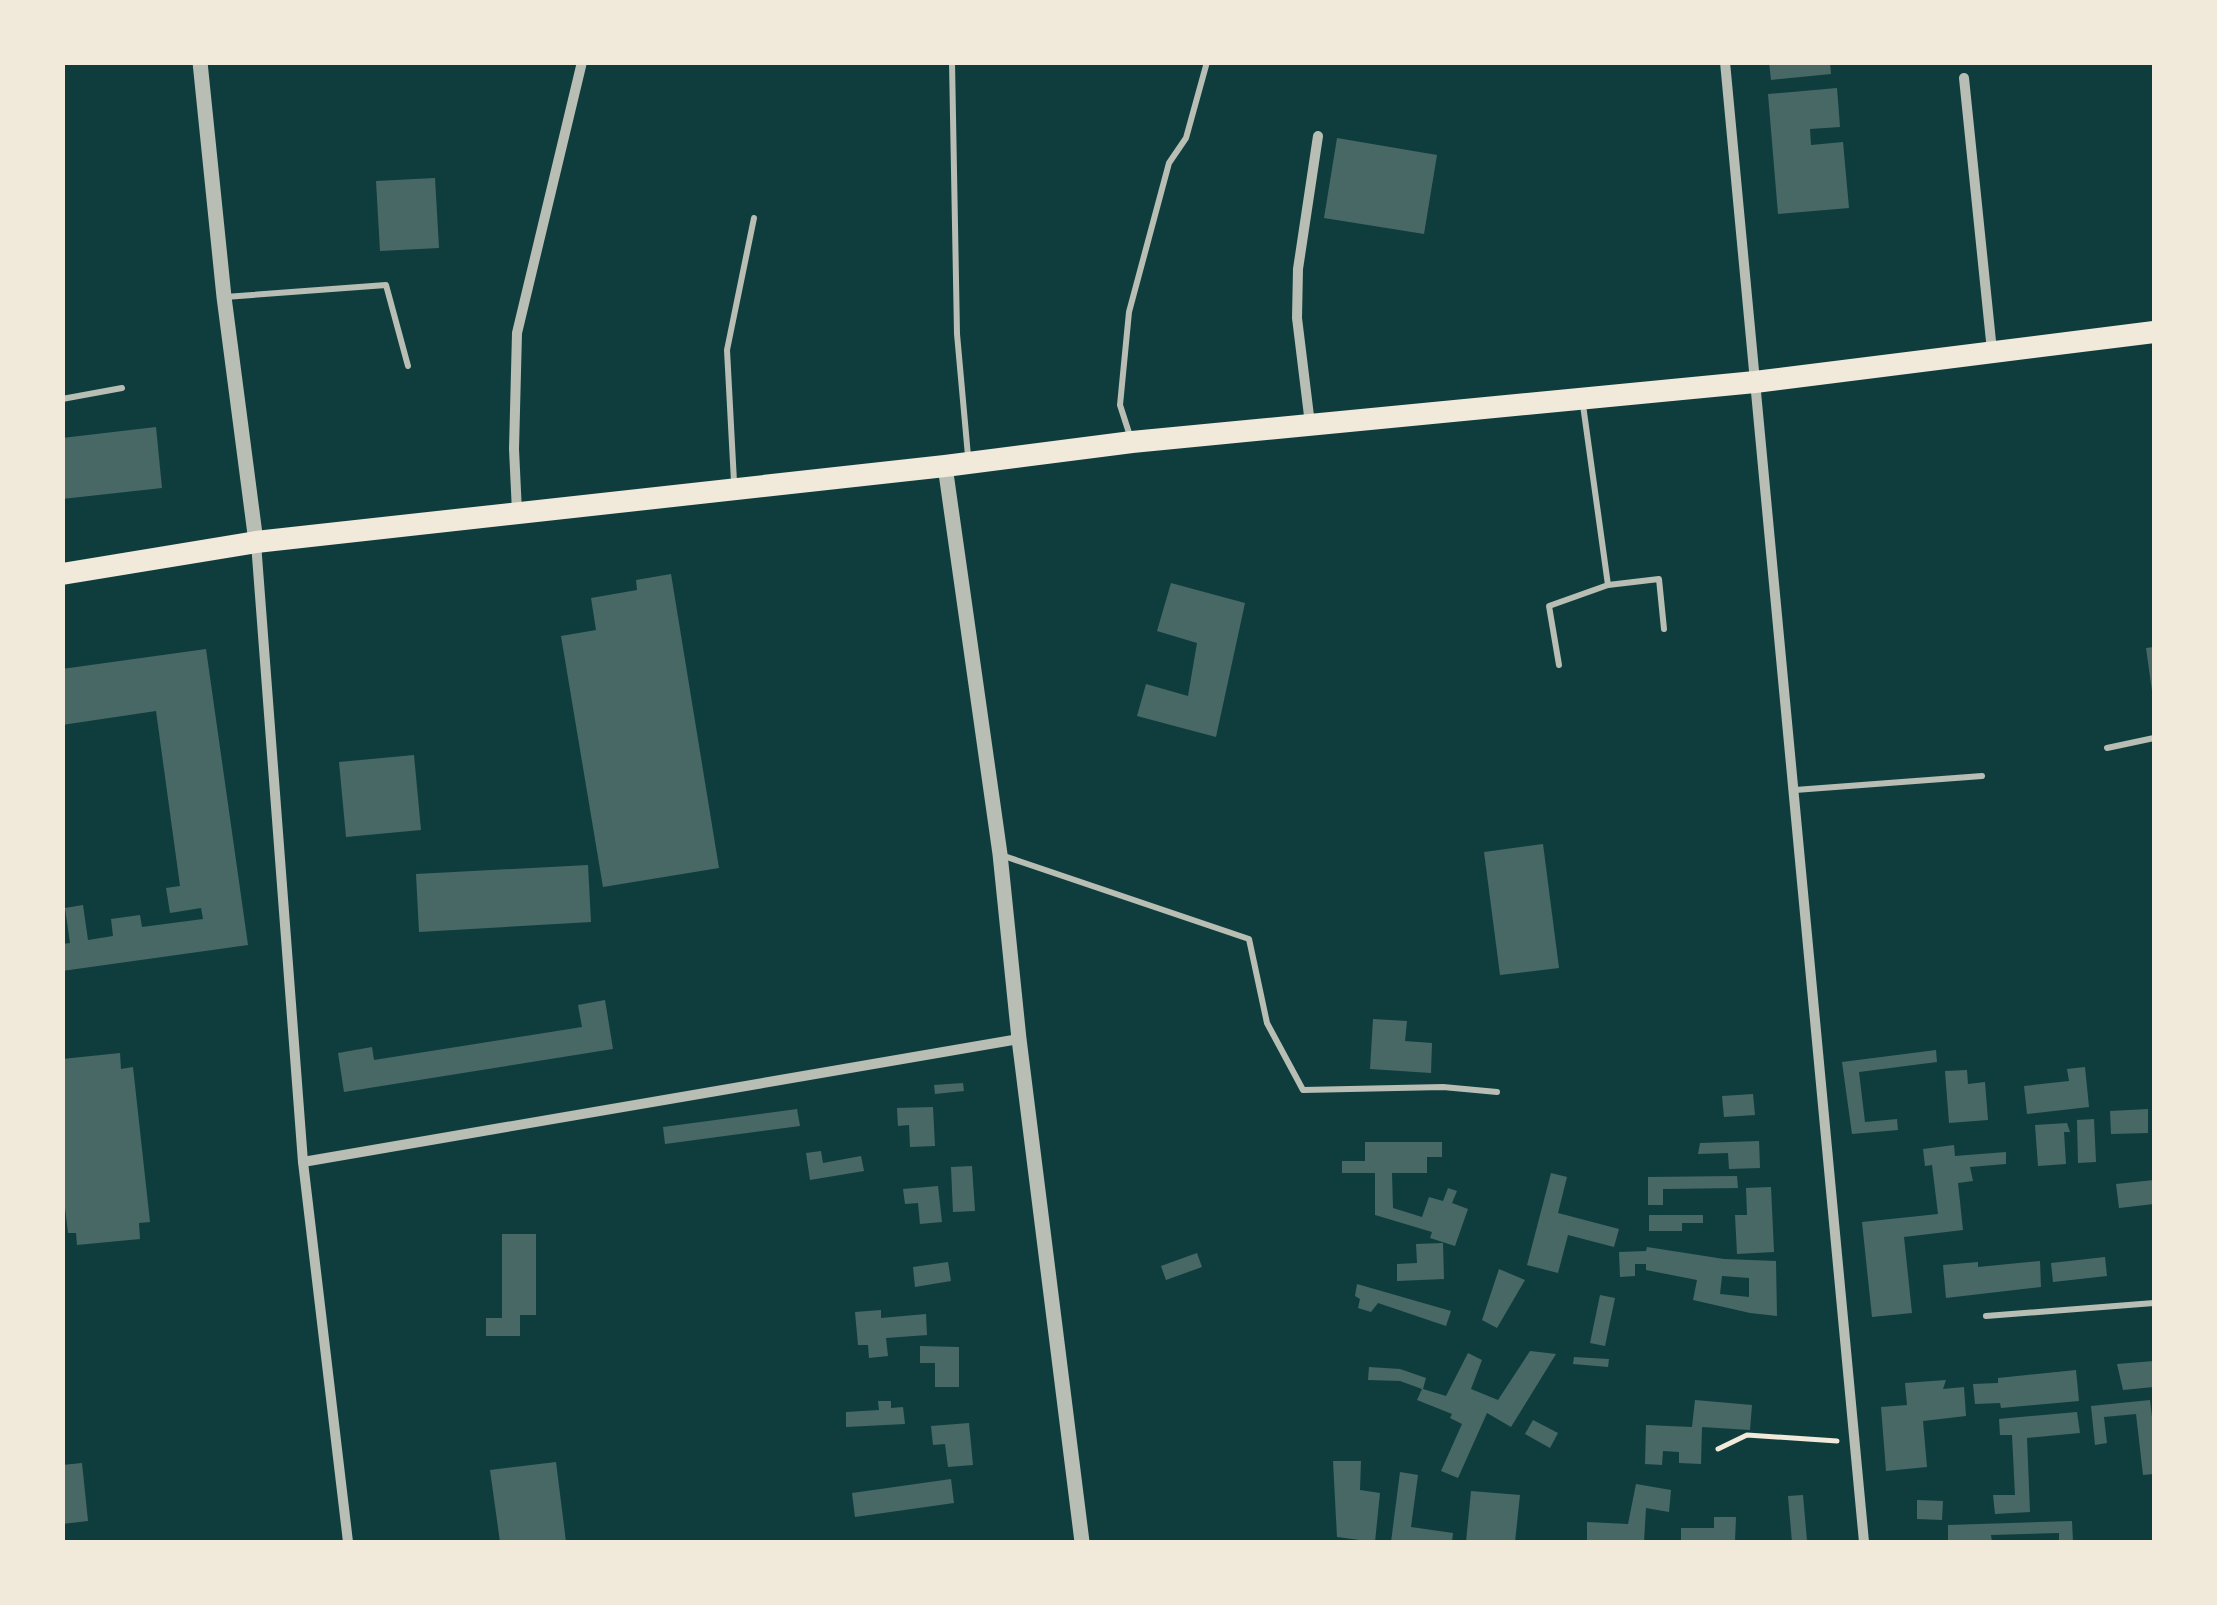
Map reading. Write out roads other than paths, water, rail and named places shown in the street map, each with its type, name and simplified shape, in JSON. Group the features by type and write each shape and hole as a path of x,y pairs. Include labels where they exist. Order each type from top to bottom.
{"highway":[{"path":"62,574 256,542 1132,442 1755,382 2154,332"}],"street":[{"path":"200,62 224,297 256,542 303,1162 348,1542"},
{"path":"517,513 517,334 582,62"},
{"path":"1725,62 1864,1542"},
{"path":"1964,78 1992,352"},
{"path":"1310,425 1297,318 1298,269 1318,136"},
{"path":"945,466 1000,854 1019,1040 1082,1542"},
{"path":"303,1162 1019,1040"}],"lane":[{"path":"952,62 958,334 969,462"},
{"path":"1132,442 1120,405 1129,312 1169,163 1186,138 1207,62"},
{"path":"734,489 727,350 754,218"},
{"path":"224,297 386,284 408,366"},
{"path":"62,399 122,388"},
{"path":"1582,398 1608,586"},
{"path":"1559,666 1549,606 1608,586 1659,579 1664,628"},
{"path":"2107,748 2154,738"},
{"path":"1793,790 1982,776"},
{"path":"1000,854 1249,939 1266,1023 1303,1090 1443,1087 1497,1092"},
{"path":"1986,1316 2154,1303"}]}
